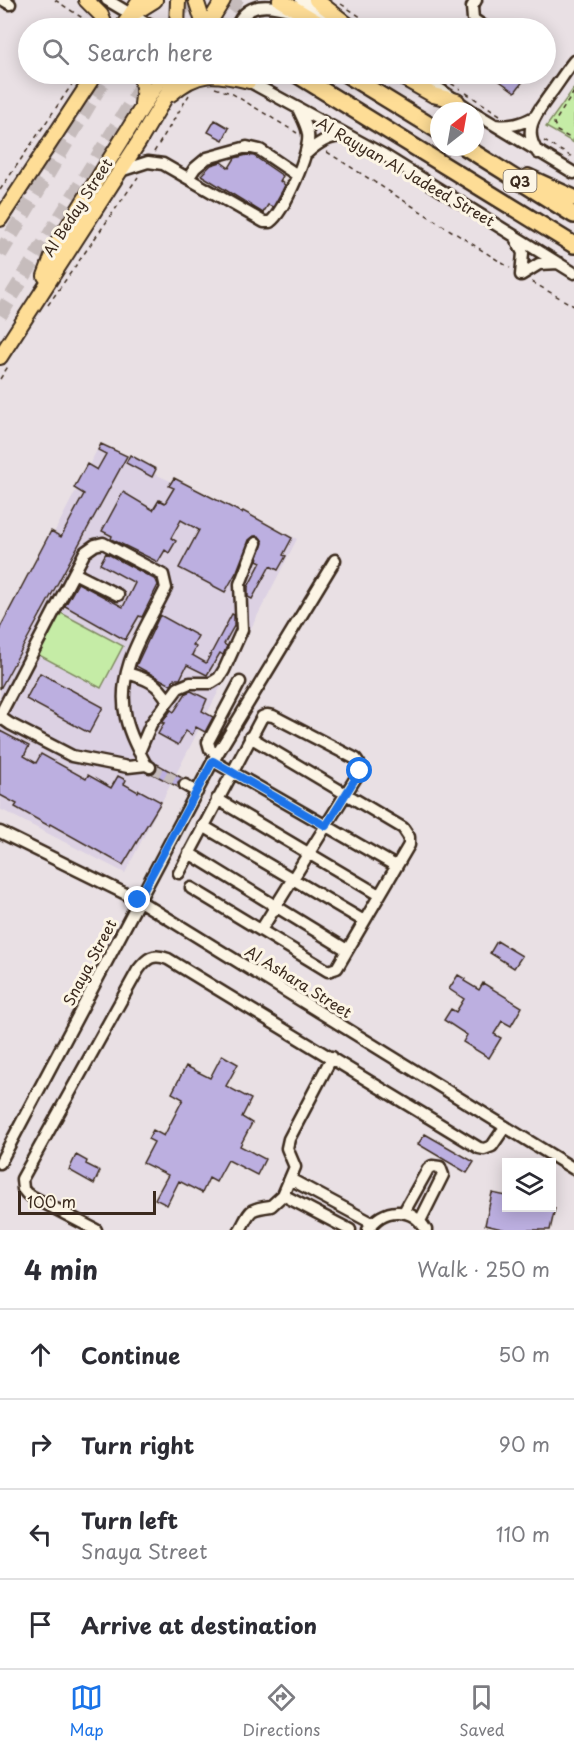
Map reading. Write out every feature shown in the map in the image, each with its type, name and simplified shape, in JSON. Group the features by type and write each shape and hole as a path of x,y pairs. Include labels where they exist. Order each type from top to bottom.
{"highway":[{"name":"Al Rayyan Al Jadeed Street","path":"312,84 574,245"},
{"path":"362,84 430,125"},
{"name":"Q3","path":"479,156 574,215"},
{"path":"484,156 574,198"}],"main road":[{"path":"86,0 102,18"},
{"path":"129,18 140,0"},
{"path":"131,15 155,0"},
{"path":"177,18 178,0"},
{"path":"196,0 202,18"},
{"path":"212,18 223,0"},
{"path":"280,0 310,18"},
{"path":"316,0 338,18"},
{"path":"0,219 83,84"},
{"path":"141,109 144,93 143,84"},
{"path":"42,290 48,265 57,244 157,84"},
{"name":"Al Beday Street","path":"0,357 120,171 173,84"},
{"path":"161,103 184,84"},
{"path":"414,84 433,95 457,100"}],"street":[{"path":"107,0 136,18"},
{"path":"301,0 333,18"},
{"path":"472,18 472,7 476,0"},
{"path":"242,18 263,5 274,5 307,16"},
{"path":"493,125 514,125 524,123 534,117 574,61"},
{"name":"Al Rayyan Al Jadeed Street","path":"258,84 350,136 574,273"},
{"path":"432,84 460,102"},
{"path":"120,171 141,164 156,162 163,164 264,222 270,222 275,218 307,153 308,134 298,108"},
{"path":"534,117 531,136 533,146 538,153"},
{"path":"484,119 574,173"},
{"path":"307,153 328,138 339,135 350,136"},
{"path":"189,177 207,158 247,147 260,150 297,175"},
{"path":"513,234 523,254 521,275 539,264 559,263"},
{"path":"104,543 163,575 166,588 139,638 127,673 124,692 126,716 131,734 149,766 128,767 72,756 10,724 0,716 74,573 85,552 95,545 104,543"},
{"path":"140,752 151,724 178,688 190,683 211,683 219,678 224,670 242,630 240,584 256,543"},
{"name":"Snaya Street","path":"0,1163 215,758 335,560"},
{"path":"74,573 118,595"},
{"path":"127,673 150,681 161,688 168,701"},
{"path":"240,682 208,742 215,758 232,771 396,866"},
{"path":"179,873 260,718 270,715 356,759 360,765 360,771 261,930"},
{"path":"191,888 328,970 337,968 410,841 406,830 250,737"},
{"path":"185,785 197,792"},
{"path":"217,800 379,895"},
{"path":"203,826 364,921"},
{"name":"Al Ashara Street","path":"0,832 138,900 574,1169"},
{"path":"189,853 347,950"},
{"path":"96,1230 27,1194 22,1186 22,1179 138,970 150,957 158,956 168,959 484,1149 492,1146 505,1127"},
{"path":"240,1230 251,1212 259,1207 271,1206 282,1195 295,1167 287,1148 289,1139 332,1058"},
{"path":"290,1179 330,1200 370,1226 387,1213 404,1212 423,1225 442,1175 440,1167 432,1166 428,1169 404,1212"},
{"path":"282,1195 350,1230"},
{"path":"322,1215 330,1200"}],"path":[{"path":"55,0 82,18"},
{"path":"335,0 362,18"},
{"path":"0,190 82,84"},
{"path":"574,92 554,123 557,131 574,140"}],"shaded area":[{"path":"98,448 297,539 125,873 0,809 0,637"}],"green space":[{"path":"574,88 574,143 546,127"},
{"path":"61,613 123,646 101,688 39,655"}],"building":[{"path":"504,84 521,84 515,92"},
{"path":"215,120 229,128 223,140 208,132"},
{"path":"254,156 283,176 280,181 285,185 282,191 273,207 268,205 263,213 201,175 211,165 221,162 229,168 235,158"},
{"path":"101,444 127,456 0,689 0,628 51,531 61,537 84,494 74,488 87,464 97,470 106,454 98,450"},
{"path":"130,455 156,469 152,477 126,463"},
{"path":"174,478 242,513 243,511 292,538 278,570 270,566 252,599 248,597 248,587 261,562 257,560 263,542 259,536 254,536 249,540 237,571 225,592 179,568 199,530 181,520 171,538 176,541 169,553 165,550 158,562 111,539 112,536 102,531 123,492 153,510 159,500 165,503 174,488 169,486"},
{"path":"106,553 156,580 158,585 142,617 139,616 125,640 65,606 78,583 123,607 135,583 100,564"},
{"path":"232,614 234,615 234,626 224,644 227,646 223,655 220,653 207,675 187,665 180,679 174,679 171,685 136,666 160,615 198,636 193,645 196,647 192,655 206,663"},
{"path":"40,673 103,707 89,733 26,699"},
{"path":"191,691 207,699 202,711 213,717 205,732 196,727 192,735 186,731 178,745 158,734 171,710 174,712 186,693"},
{"path":"0,731 29,746 24,756 36,763 41,754 86,779 88,775 111,788 118,776 126,780 124,784 161,802 123,865 15,807 17,804 0,795"},
{"path":"157,764 182,778 178,782 178,787 153,774 157,770"},
{"path":"497,941 522,956 514,968 490,953"},
{"path":"458,975 479,990 483,983 522,1007 511,1026 502,1021 494,1034 501,1038 489,1058 463,1042 467,1035 444,1020 451,1009 456,1012 464,999 449,989"},
{"path":"222,1055 238,1064 226,1086 251,1099 242,1117 252,1123 240,1146 265,1159 257,1175 228,1160 216,1182 209,1178 202,1193 179,1181 167,1205 155,1199 168,1175 143,1163 154,1142 148,1139 153,1130 164,1136 183,1099 172,1093 186,1066 210,1078"},
{"path":"425,1134 474,1162 467,1173 418,1144"},
{"path":"76,1155 87,1161 86,1164 100,1171 94,1184 69,1170"},
{"path":"492,1193 502,1195 502,1212 554,1212 550,1230 506,1230 485,1225"}],"tunnel":[{"path":"179,0 208,18"},
{"path":"227,0 256,18"},
{"path":"140,18 146,8"},
{"path":"0,254 101,84"},
{"path":"0,315 143,84"},
{"path":"152,768 185,785"}],"route":[{"path":"138,900 213,761 326,826 360,771"}]}
